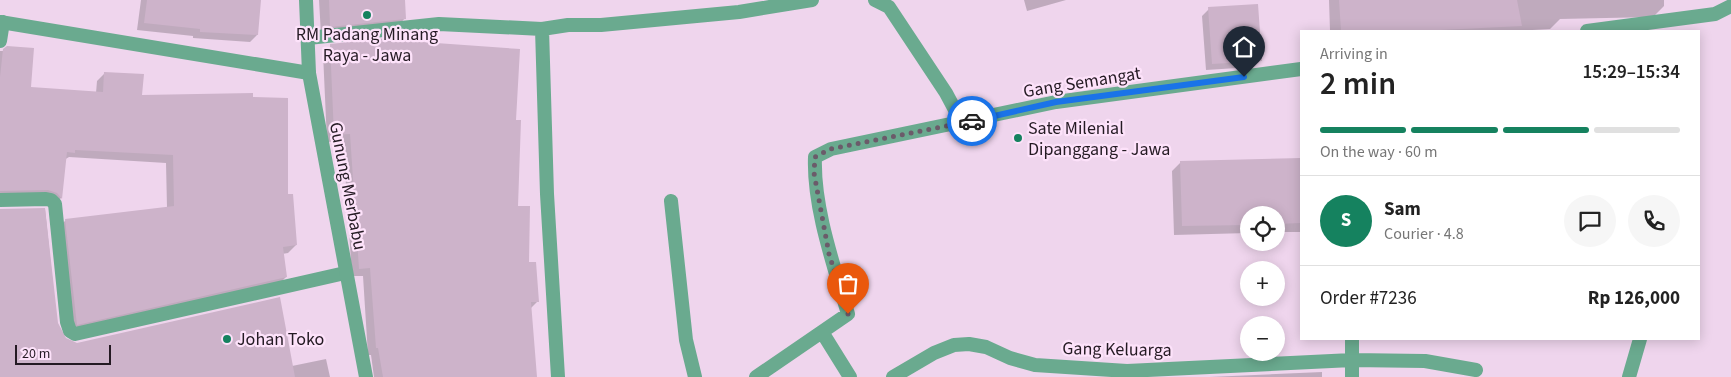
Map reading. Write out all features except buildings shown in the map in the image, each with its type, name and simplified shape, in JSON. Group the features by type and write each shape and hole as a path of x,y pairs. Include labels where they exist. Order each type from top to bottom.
{"street":[{"name":"Gunung Merbabu","path":"306,0 309,73 366,377"},
{"path":"308,38 439,24 542,29 738,12 812,0"},
{"path":"875,0 889,7 946,93 962,123"},
{"path":"1595,30 1715,14 1731,6"},
{"path":"0,41 1,22 309,73"},
{"path":"542,29 547,194 558,377"},
{"name":"Gang Semangat","path":"822,332 848,314 829,254 814,173 815,157 830,149 1056,102 1300,69"},
{"path":"0,200 46,199 51,200 55,204 67,322 70,332 75,334 345,272"},
{"path":"671,201 686,340 696,377"},
{"path":"756,377 822,332 850,377"},
{"path":"1352,340 1352,377"},
{"path":"1629,377 1640,340"},
{"name":"Gang Keluarga","path":"892,377 908,373 941,350 954,345 969,344 986,347 1010,358 1035,366 1127,371 1352,360 1425,361 1476,370"}],"way so far":[{"path":"848,314 829,254 814,173 815,157 830,149 972,121"}],"place":[{"name":"RM Padang Minang Raya - Jawa","path":"367,15"},
{"name":"Sate Milenial Dipanggang - Jawa","path":"1018,138"},
{"name":"Johan Toko","path":"227,339"}],"route":[{"path":"972,121 1056,102 1244,77"}]}
